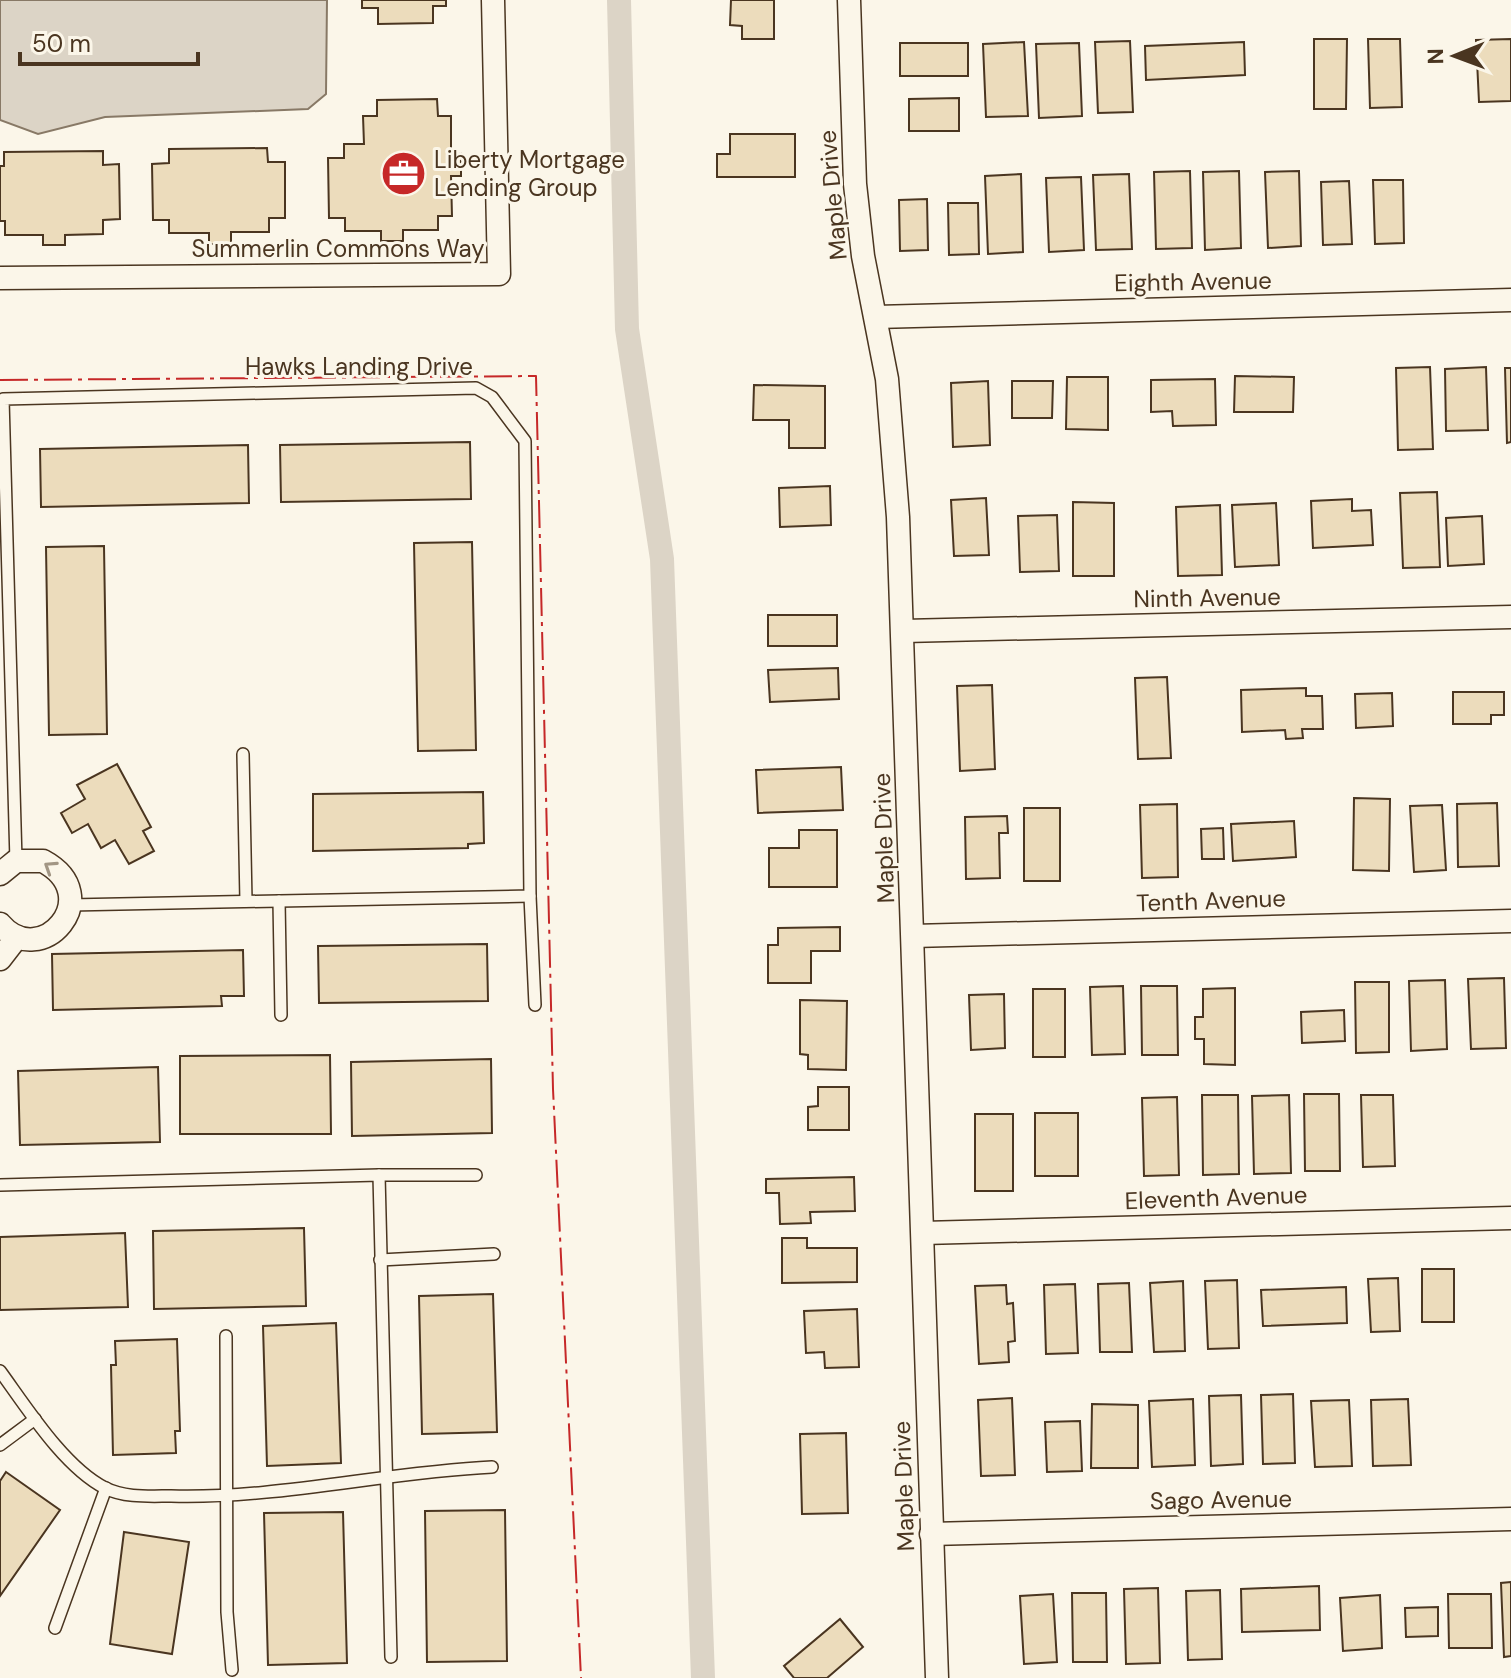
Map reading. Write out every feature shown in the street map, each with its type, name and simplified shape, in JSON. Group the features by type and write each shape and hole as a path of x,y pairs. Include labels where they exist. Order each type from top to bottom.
{"street":[{"name":"Summerlin Commons Way","path":"0,278 499,274 493,0"},
{"name":"Maple Drive","path":"849,0 855,184 863,256 887,379 904,631 937,1678"},
{"name":"Eighth Avenue","path":"876,317 1511,300"},
{"name":"Ninth Avenue","path":"904,631 1511,617"},
{"name":"Hawks Landing Drive","path":"8,868 43,861 56,867 65,878 70,905"},
{"path":"0,959 8,931 41,938 52,933 67,916 70,905"},
{"name":"Tenth Avenue","path":"913,936 1511,921"},
{"name":"Eleventh Avenue","path":"923,1233 1511,1218"},
{"name":"Sago Avenue","path":"931,1534 1511,1519"}],"lane":[{"name":"Hawks Landing Drive","path":"8,868 1,399 476,388 492,397 525,441 530,896 535,1005"},
{"path":"243,754 246,901"},
{"path":"70,905 530,896"},
{"path":"279,901 281,1015"},
{"path":"379,1175 391,1657"},
{"path":"0,1185 476,1175"},
{"path":"380,1260 494,1254"},
{"path":"226,1336 227,1612 232,1670"},
{"path":"0,1371 35,1419 81,1470 106,1488 131,1495 228,1496 387,1476 492,1467"},
{"path":"0,1445 35,1419"},
{"path":"55,1628 106,1488"}],"shaded area":[{"path":"0,0 327,0 326,94 308,109 105,117 38,134 0,120"}],"building":[{"path":"362,0 446,0 446,6 433,6 433,23 378,24 378,8 362,8"},
{"path":"731,0 774,0 774,39 742,39 742,26 730,25"},
{"path":"1314,39 1347,39 1346,109 1314,109"},
{"path":"1368,39 1400,39 1402,107 1370,108"},
{"path":"1511,39 1511,101 1479,102 1476,40"},
{"path":"1130,41 1133,112 1098,113 1095,42"},
{"path":"1024,42 1028,116 986,117 983,44"},
{"path":"1244,42 1245,75 1146,80 1145,46"},
{"path":"900,43 968,43 968,76 900,76"},
{"path":"1079,43 1082,116 1039,118 1036,44"},
{"path":"959,98 959,131 909,131 909,99"},
{"path":"437,99 438,116 451,116 451,154 461,153 461,176 451,176 452,216 438,216 438,230 403,230 403,241 381,241 381,231 345,231 345,218 329,218 328,158 344,158 344,144 364,144 363,116 377,116 377,100"},
{"path":"730,134 795,134 795,177 717,177 717,154 730,154"},
{"path":"267,148 268,162 285,162 285,218 269,218 269,232 231,232 231,244 209,244 209,233 169,233 169,220 153,220 152,164 169,163 169,149"},
{"path":"103,151 103,165 119,164 120,219 103,220 103,234 65,235 65,245 43,245 43,235 5,235 5,221 0,221 0,166 4,166 4,152"},
{"path":"1190,171 1192,248 1156,249 1154,172"},
{"path":"1239,171 1241,248 1205,250 1203,172"},
{"path":"1299,171 1301,246 1268,248 1265,172"},
{"path":"1021,174 1023,252 988,254 985,176"},
{"path":"1129,174 1132,249 1096,250 1093,175"},
{"path":"1081,177 1084,250 1049,252 1046,178"},
{"path":"1373,180 1403,180 1404,243 1375,244"},
{"path":"1349,181 1352,244 1323,245 1321,182"},
{"path":"927,199 928,250 900,251 899,200"},
{"path":"948,203 978,203 979,254 949,255"},
{"path":"1430,367 1433,449 1398,450 1396,368"},
{"path":"1486,367 1488,430 1446,431 1445,369"},
{"path":"1505,368 1511,368 1511,442 1507,443"},
{"path":"1235,376 1294,377 1293,412 1234,412"},
{"path":"1067,377 1108,377 1108,430 1066,429"},
{"path":"1215,379 1216,425 1173,426 1172,411 1151,412 1151,380"},
{"path":"988,381 990,445 953,447 951,383"},
{"path":"1012,381 1053,381 1052,418 1012,418"},
{"path":"754,385 825,386 825,448 789,448 789,420 753,420"},
{"path":"470,442 471,499 281,502 280,445"},
{"path":"248,445 249,503 41,507 40,449"},
{"path":"830,486 831,525 780,527 779,488"},
{"path":"1437,492 1440,567 1403,568 1400,493"},
{"path":"986,498 989,555 954,556 951,500"},
{"path":"1352,499 1352,511 1371,510 1373,545 1313,548 1311,501"},
{"path":"1073,502 1114,503 1114,576 1073,576"},
{"path":"1276,503 1279,565 1235,567 1232,505"},
{"path":"1220,505 1222,575 1178,576 1176,507"},
{"path":"1057,515 1059,571 1020,572 1018,516"},
{"path":"1482,516 1484,564 1448,566 1446,518"},
{"path":"472,542 476,750 418,751 414,543"},
{"path":"104,546 107,734 49,735 46,547"},
{"path":"768,615 837,615 837,646 768,646"},
{"path":"838,668 839,699 770,702 768,670"},
{"path":"1167,677 1171,758 1138,759 1135,678"},
{"path":"992,685 995,769 960,771 957,686"},
{"path":"1306,688 1306,696 1322,696 1323,729 1302,729 1303,738 1286,739 1285,730 1242,732 1241,690"},
{"path":"1453,692 1504,692 1504,715 1491,715 1491,724 1453,724"},
{"path":"1392,693 1393,726 1356,728 1355,694"},
{"path":"117,764 151,827 143,831 154,851 129,864 115,840 101,848 88,824 72,833 61,813 85,799 77,785"},
{"path":"841,767 843,810 758,813 756,770"},
{"path":"483,792 484,843 468,844 468,848 313,851 313,794"},
{"path":"1354,798 1390,799 1389,871 1353,870"},
{"path":"1497,803 1499,866 1458,867 1457,804"},
{"path":"1177,804 1178,877 1142,878 1140,805"},
{"path":"1442,805 1446,870 1414,872 1410,806"},
{"path":"1024,808 1060,808 1060,881 1024,881"},
{"path":"1007,816 1008,833 999,833 1000,878 966,879 965,817"},
{"path":"1294,821 1296,857 1233,861 1231,824"},
{"path":"1223,828 1224,859 1202,859 1201,829"},
{"path":"799,830 837,830 837,887 769,887 769,848 799,848"},
{"path":"840,927 840,951 811,951 811,983 768,983 768,945 778,945 778,928"},
{"path":"487,944 488,1001 319,1003 318,946"},
{"path":"243,950 244,996 221,996 222,1006 53,1010 52,954"},
{"path":"1504,978 1506,1048 1471,1049 1468,979"},
{"path":"1445,980 1447,1049 1411,1051 1409,981"},
{"path":"1355,982 1389,982 1389,1052 1356,1053"},
{"path":"1123,986 1125,1054 1092,1055 1090,987"},
{"path":"1141,986 1177,986 1178,1055 1142,1055"},
{"path":"1235,988 1235,1065 1204,1064 1204,1039 1195,1039 1195,1017 1203,1017 1203,989"},
{"path":"1033,989 1065,989 1065,1057 1033,1057"},
{"path":"1004,994 1005,1048 971,1050 969,995"},
{"path":"800,1000 847,1001 846,1070 808,1069 808,1055 800,1054"},
{"path":"1344,1010 1345,1041 1302,1043 1301,1012"},
{"path":"330,1055 331,1134 180,1134 180,1056"},
{"path":"491,1059 492,1133 352,1136 351,1062"},
{"path":"158,1067 160,1142 20,1145 18,1071"},
{"path":"818,1087 849,1087 849,1130 808,1130 808,1107 818,1106"},
{"path":"1304,1094 1339,1094 1340,1171 1305,1171"},
{"path":"1202,1095 1238,1095 1239,1174 1203,1175"},
{"path":"1289,1095 1291,1173 1254,1174 1252,1096"},
{"path":"1361,1095 1393,1095 1395,1166 1363,1167"},
{"path":"1177,1097 1179,1175 1144,1176 1142,1098"},
{"path":"1035,1113 1078,1113 1078,1176 1035,1176"},
{"path":"975,1114 1013,1114 1013,1191 975,1191"},
{"path":"854,1177 855,1211 810,1212 811,1223 780,1224 779,1193 766,1193 766,1179"},
{"path":"304,1228 306,1306 154,1309 153,1231"},
{"path":"125,1233 128,1307 0,1310 0,1237"},
{"path":"782,1238 807,1238 807,1248 857,1248 857,1282 782,1283"},
{"path":"1422,1269 1454,1269 1454,1322 1422,1322"},
{"path":"1398,1278 1400,1331 1371,1332 1368,1279"},
{"path":"1237,1280 1239,1348 1208,1349 1205,1281"},
{"path":"1183,1281 1185,1351 1154,1352 1150,1283"},
{"path":"1129,1283 1132,1352 1100,1352 1098,1284"},
{"path":"1075,1284 1078,1353 1046,1354 1044,1285"},
{"path":"1006,1285 1007,1304 1013,1303 1015,1341 1008,1342 1009,1362 979,1364 975,1286"},
{"path":"1346,1287 1347,1323 1263,1326 1261,1290"},
{"path":"493,1294 497,1432 422,1434 419,1296"},
{"path":"857,1309 859,1367 825,1368 824,1352 806,1353 804,1311"},
{"path":"336,1323 341,1463 267,1466 263,1326"},
{"path":"177,1339 180,1431 175,1431 176,1453 113,1455 111,1365 116,1365 115,1341"},
{"path":"1293,1394 1295,1463 1263,1464 1261,1395"},
{"path":"1241,1395 1243,1464 1211,1466 1209,1396"},
{"path":"1012,1398 1015,1475 981,1476 978,1400"},
{"path":"1193,1399 1195,1465 1152,1467 1149,1401"},
{"path":"1408,1399 1411,1465 1373,1466 1371,1400"},
{"path":"1349,1400 1352,1466 1315,1467 1311,1401"},
{"path":"1092,1404 1138,1405 1138,1468 1091,1468"},
{"path":"1080,1421 1082,1471 1047,1472 1045,1422"},
{"path":"846,1433 848,1513 802,1514 800,1434"},
{"path":"6,1472 60,1510 0,1596 0,1481"},
{"path":"505,1510 507,1661 427,1662 425,1511"},
{"path":"343,1512 347,1663 268,1665 264,1513"},
{"path":"124,1532 189,1542 172,1654 110,1644"},
{"path":"1511,1582 1511,1656 1504,1657 1501,1583"},
{"path":"1319,1586 1320,1630 1242,1632 1241,1589"},
{"path":"1158,1588 1160,1663 1126,1664 1124,1589"},
{"path":"1220,1590 1222,1659 1188,1660 1186,1591"},
{"path":"1072,1593 1106,1593 1107,1662 1073,1662"},
{"path":"1053,1594 1057,1662 1024,1664 1020,1596"},
{"path":"1448,1594 1491,1594 1492,1648 1449,1648"},
{"path":"1380,1595 1382,1648 1343,1651 1340,1598"},
{"path":"1438,1607 1438,1636 1406,1637 1405,1608"},
{"path":"840,1619 863,1647 827,1678 794,1678 784,1666"}],"waterway":[{"path":"619,0 627,329 662,559 703,1678"}],"power":[{"path":"0,380 536,376 553,1089 581,1678"}],"place":[{"name":"Liberty Mortgage Lending Group","path":"403,174"}]}
